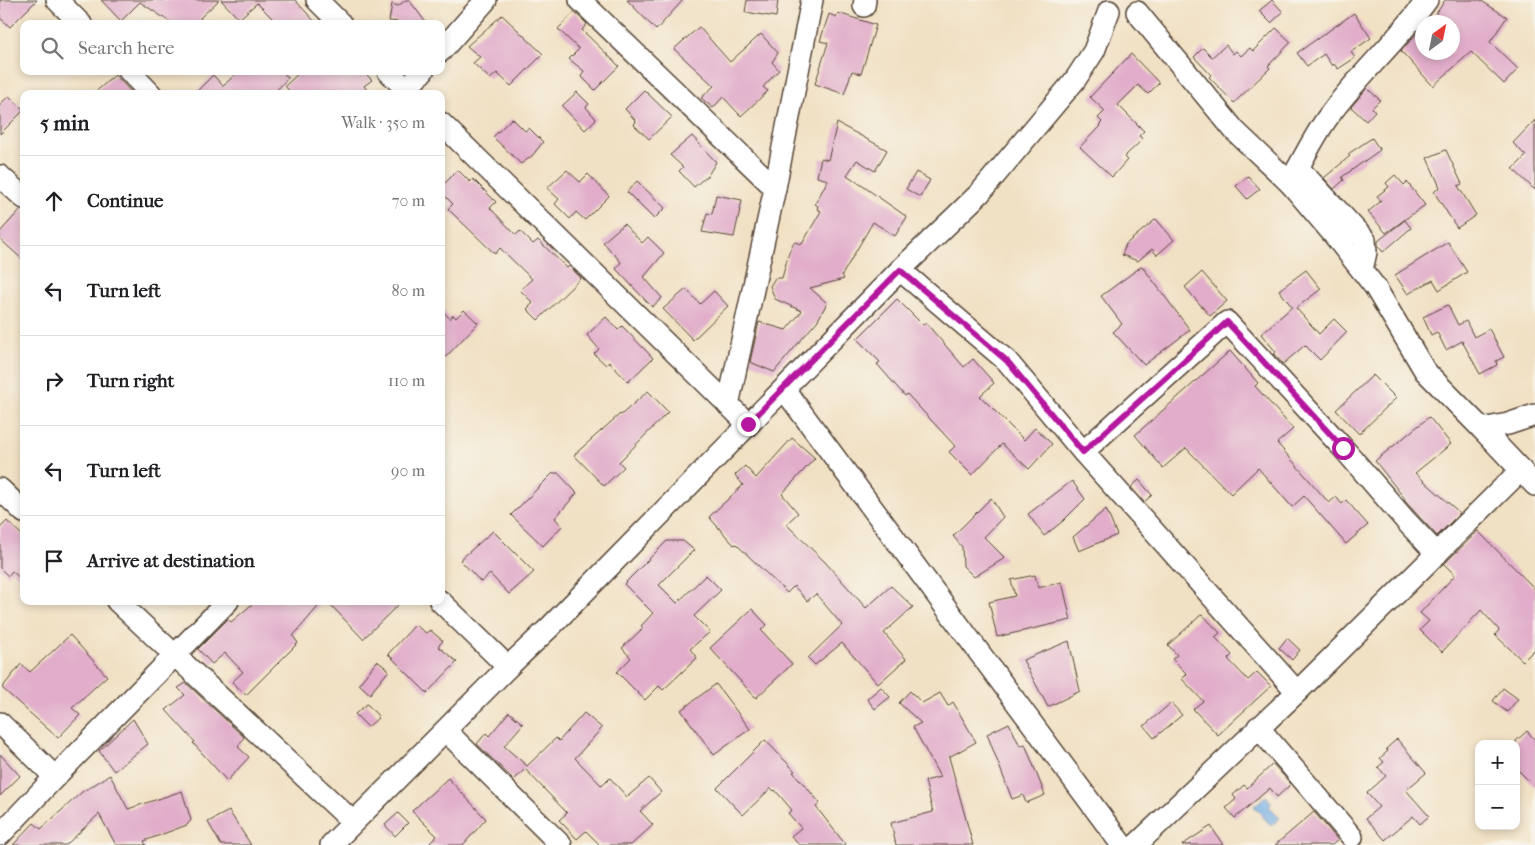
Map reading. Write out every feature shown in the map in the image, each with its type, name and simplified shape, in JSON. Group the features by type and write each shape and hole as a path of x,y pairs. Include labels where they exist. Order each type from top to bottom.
{"street":[{"path":"57,0 77,20"},
{"path":"317,0 337,20"},
{"path":"445,46 486,0"},
{"path":"580,0 775,188"},
{"path":"728,405 775,188 812,0"},
{"path":"1294,175 1328,117 1364,72 1411,21 1427,0"},
{"path":"1107,5 1116,15 1123,17 1140,6 1234,131 1294,175 1342,228 1362,270 1375,287 1425,371 1528,478 1437,554 1297,692 1136,845"},
{"path":"331,845 551,626 900,270 980,193 1046,117 1075,80 1094,51 1107,5"},
{"path":"133,75 147,90"},
{"path":"392,75 405,90"},
{"path":"409,90 420,75"},
{"path":"445,127 748,424"},
{"path":"0,176 20,194"},
{"path":"900,270 1007,361 1083,452 1297,692"},
{"path":"1083,452 1227,322 1437,554"},
{"path":"784,389 1122,845"},
{"path":"1482,429 1508,424 1535,415"},
{"path":"0,489 20,508"},
{"path":"121,605 353,822"},
{"path":"0,835 224,605"},
{"path":"444,605 508,667"},
{"path":"0,723 55,777"},
{"path":"1258,727 1352,837"},
{"path":"446,731 562,845"}],"water":[{"path":"1266,796 1272,803 1269,806 1280,818 1271,826 1254,806"}],"building":[{"path":"0,0 37,0 10,27 0,18"},
{"path":"101,0 219,0 200,18 202,20 167,20 140,2 120,20"},
{"path":"221,0 295,0 313,20 274,20 257,3 239,19"},
{"path":"409,0 424,20 389,20 392,4 398,6"},
{"path":"627,0 683,0 656,30"},
{"path":"747,0 778,0 776,17 745,12"},
{"path":"1272,0 1283,12 1271,23 1259,11"},
{"path":"1445,0 1480,0 1507,17 1490,42 1518,69 1504,84 1471,52 1433,86 1401,51 1415,36 1415,60 1460,60 1460,15 1435,15"},
{"path":"574,12 587,24 582,30 619,66 595,90 581,76 584,71 569,59 579,49 558,29"},
{"path":"838,13 876,25 861,74 852,71 844,94 815,84 828,43 820,41 829,14 836,17"},
{"path":"1354,13 1371,38 1351,52 1355,58 1338,69 1334,64 1332,66 1324,54 1307,66 1297,53"},
{"path":"502,15 543,54 511,86 497,73 490,79 473,63 480,57 467,46"},
{"path":"699,27 730,62 761,34 778,53 772,62 779,70 763,87 768,91 741,116 723,97 713,108 701,98 714,86 674,49"},
{"path":"1276,28 1291,42 1268,66 1270,68 1234,103 1209,77 1211,75 1194,57 1203,48 1212,57 1226,45 1233,54 1236,51 1241,56 1250,48 1253,51"},
{"path":"1131,54 1159,83 1148,94 1138,85 1118,105 1144,131 1139,136 1143,139 1124,157 1127,160 1112,177 1080,147 1100,126 1102,122 1098,118 1105,111 1090,97"},
{"path":"115,75 129,90 98,90"},
{"path":"213,75 223,86 235,75 285,75 288,78 277,90 198,90"},
{"path":"297,75 367,75 372,80 364,86 367,90 288,90 285,86"},
{"path":"1367,88 1380,100 1372,108 1375,111 1366,121 1351,107"},
{"path":"644,90 672,117 649,139 634,125 636,121 625,109"},
{"path":"577,92 589,104 586,107 596,119 585,130 562,106"},
{"path":"9,96 20,106 20,114 0,134 0,104"},
{"path":"512,118 525,131 529,128 543,142 532,156 521,164 493,137"},
{"path":"1535,120 1535,190 1513,169 1526,156 1513,143"},
{"path":"837,123 887,150 875,171 857,160 847,175 907,217 895,236 873,222 842,275 844,279 810,288 827,303 818,320 774,372 750,362 759,322 786,330 802,311 775,299 770,286 775,278 782,278 789,252 794,242 802,244 821,211 817,209 818,206 815,204 828,180 817,177 821,158 828,160"},
{"path":"692,136 716,162 708,175 694,187 679,171 683,167 670,155"},
{"path":"1372,138 1380,150 1342,177 1344,180 1334,189 1324,178 1350,156 1348,154"},
{"path":"1446,150 1462,184 1458,186 1476,215 1457,228 1434,192 1440,187 1427,158"},
{"path":"458,170 470,182 473,179 496,202 490,208 516,235 520,231 533,244 538,240 567,268 569,266 581,278 538,320 527,309 533,303 520,290 532,279 500,248 495,254 448,209 453,204 445,196 445,183"},
{"path":"567,170 580,182 588,174 609,196 585,220 576,212 570,219 555,204 559,199 547,188"},
{"path":"916,172 930,180 920,197 906,189"},
{"path":"1395,175 1404,185 1407,182 1425,205 1386,233 1368,212 1381,201 1377,196 1389,187 1386,183"},
{"path":"1248,176 1260,189 1247,199 1236,186"},
{"path":"637,181 665,208 654,219 627,192"},
{"path":"716,195 742,200 734,237 702,232 707,213 712,214"},
{"path":"20,210 20,257 0,239 0,232"},
{"path":"1156,219 1174,240 1157,255 1152,249 1138,261 1122,255 1126,244"},
{"path":"1405,220 1411,228 1383,252 1378,246 1378,241"},
{"path":"624,224 642,243 648,237 664,253 644,277 662,298 652,307 616,269 621,262 603,242"},
{"path":"1448,242 1467,272 1439,290 1433,280 1408,294 1395,275"},
{"path":"1142,266 1190,330 1144,365 1113,332 1122,324 1101,296"},
{"path":"1306,270 1321,289 1296,308 1319,334 1334,319 1347,332 1320,360 1305,345 1283,364 1261,334 1292,307 1279,290"},
{"path":"1202,272 1227,301 1210,316 1185,287"},
{"path":"686,289 700,304 714,291 728,306 693,340 663,309"},
{"path":"897,299 923,325 926,323 964,367 973,359 994,383 980,396 1024,440 1035,428 1052,444 1029,469 1002,444 972,475 949,452 955,446 907,394 905,396 877,364 880,362 857,339"},
{"path":"1448,305 1458,325 1466,321 1474,337 1489,329 1504,357 1496,361 1497,365 1480,374 1462,341 1446,350 1437,332 1431,335 1423,317"},
{"path":"464,310 478,323 445,358 445,313 450,319 453,315 456,318"},
{"path":"606,317 618,330 622,326 653,358 628,382 609,362 606,365 594,354 599,349 587,335"},
{"path":"1230,351 1258,383 1255,386 1293,429 1277,443 1329,503 1336,497 1342,504 1346,500 1368,525 1346,544 1304,496 1292,507 1258,468 1231,494 1186,448 1163,468 1135,435"},
{"path":"1373,375 1396,398 1359,434 1336,410"},
{"path":"648,391 668,412 619,462 624,467 604,486 574,455"},
{"path":"1429,417 1451,444 1415,473 1460,513 1437,536 1404,500 1375,461"},
{"path":"792,438 815,458 782,494 798,513 786,524 825,562 866,608 891,586 913,607 884,633 906,659 878,684 842,643 815,665 808,658 842,625 816,594 807,601 794,586 787,593 736,544 734,545 709,517 743,485 735,475 745,466 756,478"},
{"path":"553,473 558,473 577,493 555,518 562,526 543,546 511,515"},
{"path":"1139,480 1152,495 1144,502 1131,487"},
{"path":"1072,481 1085,499 1063,521 1044,536 1028,514"},
{"path":"991,498 1003,517 984,537 1005,558 974,577 963,566 962,547 953,536"},
{"path":"1106,509 1117,535 1079,551 1073,537"},
{"path":"7,521 20,533 20,578 12,571 8,576 0,568 0,528"},
{"path":"493,531 534,572 509,594 490,574 481,582 460,560"},
{"path":"1478,531 1535,589 1535,649 1523,661 1495,635 1499,630 1481,610 1442,652 1420,630 1429,621 1420,613 1455,575 1444,564"},
{"path":"667,541 683,541 694,550 659,585 677,603 706,575 721,590 694,616 710,632 690,649 697,658 663,690 659,686 645,700 617,672 631,658 622,648 643,628 641,626 653,613 624,584"},
{"path":"1035,575 1038,588 1062,582 1071,620 997,637 989,602 1015,596 1011,580"},
{"path":"251,605 320,605 293,636 298,643 246,695 232,682 243,672 225,653 212,664 198,649 228,619 231,622"},
{"path":"331,605 398,605 363,639"},
{"path":"752,609 767,625 761,630 792,664 756,698 710,648"},
{"path":"1202,614 1220,633 1215,637 1232,655 1228,659 1248,680 1257,672 1271,686 1218,735 1193,709 1203,701 1182,679 1187,674 1172,659 1177,655 1168,645"},
{"path":"415,625 426,633 430,630 443,641 438,646 457,662 427,693 388,654"},
{"path":"70,635 107,676 72,708 80,715 58,738 2,688 21,664 30,672"},
{"path":"1287,638 1300,650 1292,660 1279,648"},
{"path":"1069,641 1080,691 1048,707 1023,660"},
{"path":"377,661 389,670 370,694 359,684"},
{"path":"186,683 244,737 238,747 249,757 227,781 166,710 185,695 178,688"},
{"path":"716,684 750,729 714,755 681,710"},
{"path":"881,687 890,697 875,709 867,699"},
{"path":"1503,688 1518,699 1507,712 1493,701"},
{"path":"910,691 922,703 940,693 948,706 953,702 976,742 949,757 973,845 896,845 891,823 933,812 925,781 940,777 913,727 921,723 899,703"},
{"path":"1171,703 1182,715 1154,738 1144,726"},
{"path":"367,704 379,717 368,727 355,714"},
{"path":"509,712 523,724 504,746 527,766 556,738 559,741 584,713 602,728 575,758 602,786 610,778 627,797 649,778 661,792 640,811 653,825 631,845 600,845 586,831 577,839 559,820 567,813 525,769 514,780 477,744 486,733 489,736"},
{"path":"133,719 148,744 114,771 99,751"},
{"path":"1009,723 1020,746 1025,744 1045,795 1026,803 1023,795 1012,799 987,734"},
{"path":"1527,731 1535,740 1535,787 1520,772 1520,740 1517,740"},
{"path":"1397,739 1426,773 1406,790 1429,816 1420,824 1413,816 1385,840 1366,818 1379,807 1367,793 1386,776 1378,767 1384,762 1380,758 1388,751 1386,749"},
{"path":"765,740 795,771 793,772 820,803 816,807 846,845 799,845 791,836 801,828 788,813 792,810 775,790 771,788 743,815 717,788"},
{"path":"0,754 20,776 0,796"},
{"path":"1273,764 1291,784 1277,797 1270,788 1235,818 1226,808 1236,799 1233,795 1244,785 1247,788"},
{"path":"110,775 128,809 182,791 191,820 187,825 144,841 146,845 116,845 99,814 66,845 13,845 34,823 41,829 82,792"},
{"path":"448,778 486,819 463,845 428,845 437,836 412,811"},
{"path":"229,811 251,845 221,845 208,822"},
{"path":"1314,812 1338,840 1332,845 1275,845"},
{"path":"398,813 408,823 395,836 385,825"},
{"path":"1211,826 1223,845 1182,845"}],"route":[{"path":"748,424 900,270 1007,361 1083,452 1227,322 1343,448"}]}
